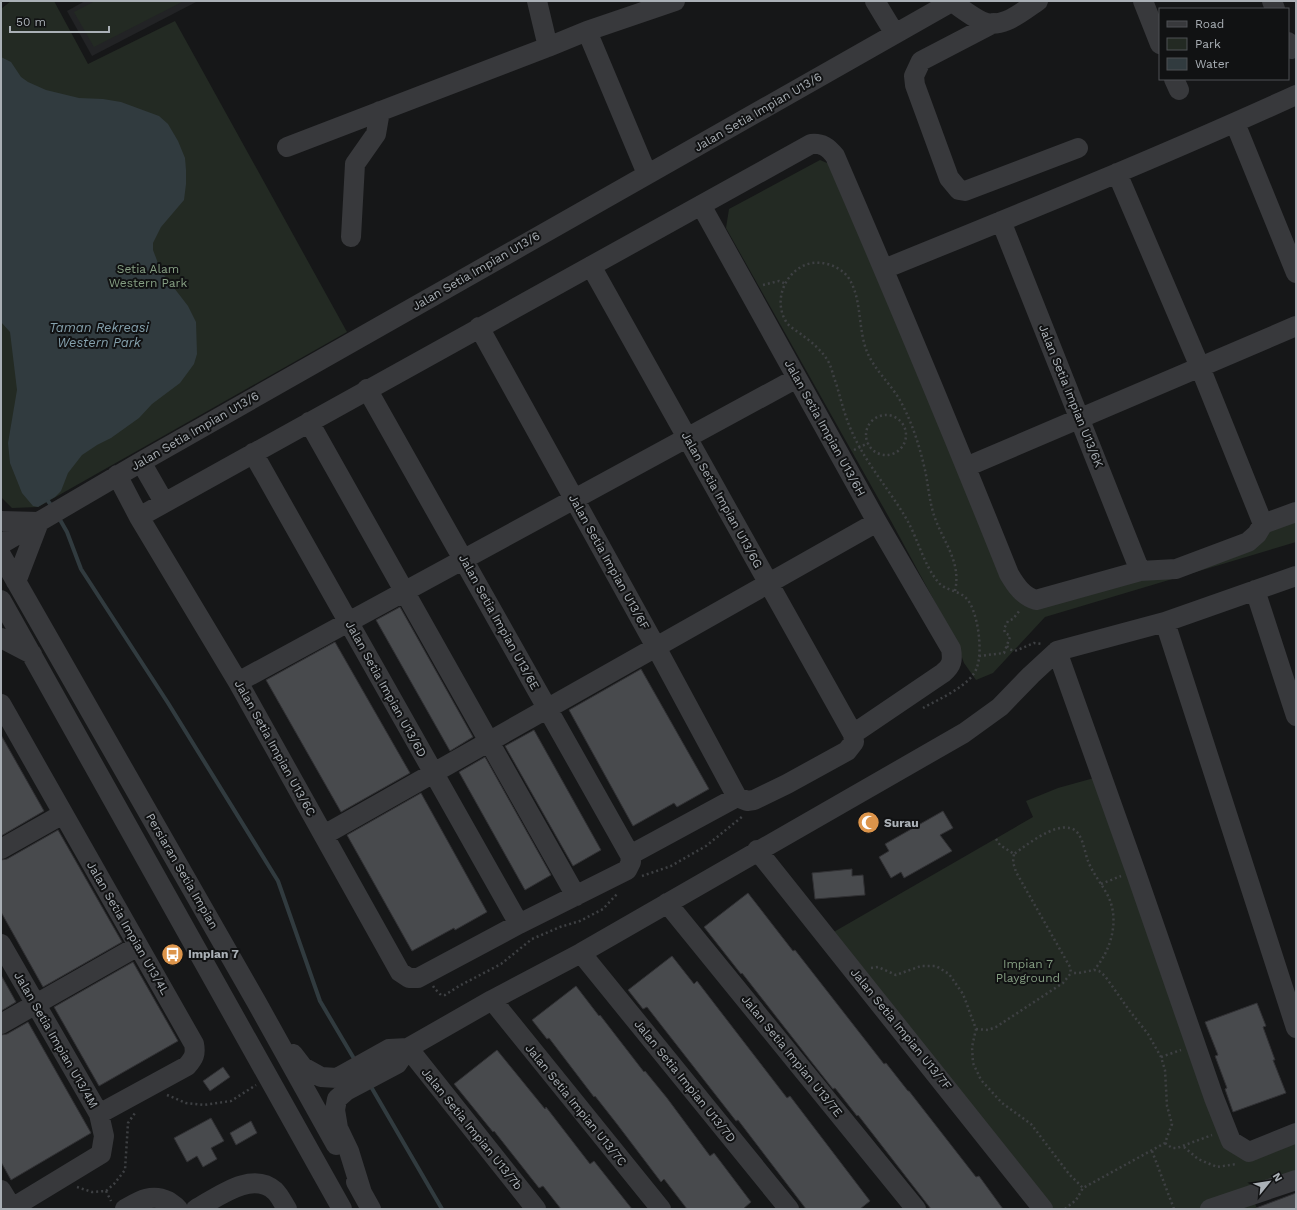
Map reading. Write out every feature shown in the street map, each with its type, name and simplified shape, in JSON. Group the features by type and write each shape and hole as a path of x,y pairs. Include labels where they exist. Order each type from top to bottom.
{"street":[{"path":"536,1 548,47"},
{"path":"286,147 587,31 675,1"},
{"path":"875,1 895,34"},
{"path":"952,1 982,22 994,23"},
{"name":"Jalan Setia Impian U13/6","path":"1,544 117,475 952,1"},
{"path":"1038,1 1008,20 994,23 920,62 914,76 915,85 949,178 959,190 965,191 1078,148"},
{"path":"1142,1 1159,42"},
{"path":"587,31 647,174"},
{"path":"884,269 1235,123 1296,95"},
{"path":"351,237 355,164 376,134 380,111"},
{"path":"1235,123 1296,273"},
{"path":"139,517 810,144 818,143 825,145 835,156 884,269 1009,574 1014,583 1028,597 1036,600 1140,571 1176,569 1248,542 1257,534 1263,524 1296,512"},
{"path":"1116,173 1200,367 1263,524"},
{"name":"Jalan Setia Impian U13/6H","path":"701,205 877,522 950,649 952,662 949,669 853,734"},
{"name":"Jalan Setia Impian U13/6K","path":"1001,221 1140,571"},
{"name":"Jalan Setia Impian U13/6G","path":"591,266 853,734"},
{"path":"966,467 1296,326"},
{"name":"Jalan Setia Impian U13/6F","path":"480,327 743,804"},
{"path":"238,682 797,378"},
{"name":"Jalan Setia Impian U13/6E","path":"367,390 464,559 630,855"},
{"path":"309,422 576,896"},
{"name":"Jalan Setia Impian U13/6D","path":"253,453 519,924"},
{"path":"141,462 164,502"},
{"name":"Jalan Setia Impian U13/6C","path":"117,475 139,517 238,682 400,972 409,978 418,978 428,973"},
{"path":"1,521 41,520 16,582"},
{"path":"324,835 877,522"},
{"name":"Persiaran Setia Impian","path":"1,555 257,1003 365,1205"},
{"path":"365,1205 349,1151 338,1128 335,1110 337,1099 351,1080 382,1062 396,1064 408,1048 492,1000 581,953 757,850 964,733 1000,707 1057,650 1165,622 1296,576"},
{"path":"1256,590 1296,716"},
{"name":"Persiaran Setia Impian","path":"1,600 342,1209"},
{"path":"1165,622 1296,1028"},
{"path":"1,638 32,654"},
{"path":"1057,650 1214,1098 1231,1141 1249,1152 1296,1133"},
{"name":"Jalan Setia Impian U13/4L","path":"1,704 194,1044 196,1051 194,1058 187,1066 99,1114"},
{"path":"428,973 519,924 627,870 631,862 630,855 747,801 754,800 787,784 847,751 854,742 853,734"},
{"path":"1,849 63,814"},
{"name":"Jalan Setia Impian U13/7F","path":"757,850 1043,1209"},
{"name":"Jalan Setia Impian U13/7E","path":"667,903 916,1209"},
{"name":"Jalan Setia Impian U13/4M","path":"1,944 99,1114 104,1136 101,1154 12,1208"},
{"path":"1,1024 138,946"},
{"name":"Jalan Setia Impian U13/7D","path":"581,953 789,1209"},
{"name":"Jalan Setia Impian U13/7C","path":"492,1000 661,1209"},
{"path":"257,1003 303,1067 321,1078 351,1080"},
{"name":"Jalan Setia Impian U13/7b","path":"408,1048 536,1209"},
{"path":"1210,1209 1254,1202 1296,1180"},
{"path":"196,1209 237,1187 252,1183 262,1184 274,1191 287,1209"},
{"path":"1,1190 12,1208"},
{"path":"124,1209 138,1201 152,1197 165,1200 176,1206 178,1209"}],"path":[{"path":"920,710 968,681 977,668 979,656 979,634 975,616 967,599 956,591 946,588 938,582 928,565 908,521 860,447 852,432 829,363 819,349 788,324 782,312 780,296 784,284 794,272 803,265 816,262 828,264 840,270 847,277 856,294 867,353 901,402 911,423 925,470 933,513 950,548 954,560 958,579 956,591"},
{"path":"750,293 772,282 779,281 784,284"},
{"path":"888,414 898,418 904,426 907,436 903,446 895,453 885,455 875,451 868,443 866,433 870,423 877,416 888,414"},
{"path":"904,426 911,423"},
{"path":"979,656 1004,653 1009,635 1004,629 1008,621 1016,616 1028,597"},
{"path":"1006,646 1009,649 1016,651 1034,643 1044,644 1057,650"},
{"path":"637,878 671,866 706,846 732,826 743,804"},
{"path":"1014,854 1051,831 1064,827 1076,830 1080,835 1091,867 1109,898 1111,908 1112,929 1108,949 1094,970"},
{"path":"996,839 1000,845 1014,854"},
{"path":"976,1029 988,1030 996,1027 1063,983 1071,973 1070,967 1016,872 1013,862 1014,854"},
{"path":"1101,884 1135,870"},
{"path":"428,973 435,989 441,994 445,995 501,964 532,939 560,927 580,921 603,909 618,893"},
{"path":"855,973 860,970 878,967 896,975 921,966 936,966 949,974 963,994 976,1029 972,1047 973,1063 981,1080 1002,1103 1032,1124 1069,1174 1083,1188"},
{"path":"1065,1209 1076,1200 1083,1188 1165,1143 1172,1124 1167,1106 1165,1070 1161,1057 1148,1034 1105,976 1099,971 1094,970 1071,973"},
{"path":"1161,1057 1196,1046"},
{"path":"165,1094 186,1103 204,1105 231,1101 268,1078"},
{"path":"74,1186 92,1192 106,1191 114,1184 124,1170 128,1123 140,1108"},
{"path":"1165,1143 1172,1148 1184,1147 1226,1130"},
{"path":"1152,1151 1174,1209"}],"shaded area":[{"path":"85,1 198,1 92,56 67,11"}],"green space":[{"name":"Setia Alam Western Park","path":"11,1 54,1 88,64 175,21 347,332 38,507 12,508 1,497 1,9"},
{"path":"95,1 184,1 94,47 74,12"},
{"path":"820,160 834,166 1028,595 1161,565 1296,517 1296,542 1045,617 993,673 976,680 964,663 956,641 891,521 726,228 729,209"},
{"name":"Impian 7 Playground","path":"1094,778 1214,1098 1249,1152 1296,1133 1296,1180 1252,1195 1257,1209 1052,1209 832,933 1033,817 1026,801 1058,788"}],"water":[{"name":"Taman Rekreasi Western Park","path":"1,57 11,62 21,77 28,82 46,90 79,98 103,99 121,102 159,116 168,124 178,141 185,158 186,170 184,200 161,227 153,243 153,250 161,271 188,306 196,322 197,354 194,364 180,383 152,404 139,418 111,438 82,455 68,473 61,491 55,497 38,507 33,506 22,493 10,463 8,443 17,390 10,332 1,322"}],"building":[{"path":"400,607 473,737 450,751 376,620"},
{"path":"335,642 410,773 341,812 266,680"},
{"path":"641,669 709,789 677,807 674,803 633,826 569,710"},
{"path":"534,730 601,850 573,866 505,746"},
{"path":"1,735 44,811 1,836"},
{"path":"485,757 551,875 525,890 459,772"},
{"path":"421,793 487,912 455,930 454,928 412,951 347,835"},
{"path":"943,811 953,828 940,835 952,851 904,878 901,872 891,878 879,857 889,851 885,844"},
{"path":"58,830 122,942 43,987 1,912 1,860 7,859"},
{"path":"852,869 852,876 863,875 865,895 815,899 812,873"},
{"path":"748,893 793,951 795,950 884,1064 886,1063 909,1091 976,1177 979,1176 1003,1209 931,1209 858,1115 857,1116 835,1088 833,1089 704,927"},
{"path":"672,956 694,984 697,981 787,1098 790,1096 870,1201 860,1209 806,1209 738,1120 736,1121 647,1007 643,1009 628,990"},
{"path":"133,962 178,1041 99,1086 54,1007"},
{"path":"1,975 16,1002 1,1011"},
{"path":"576,986 644,1072 645,1071 667,1098 710,1156 714,1153 751,1202 743,1209 687,1209 664,1179 661,1182 549,1038 547,1039 532,1020"},
{"path":"1257,1003 1266,1026 1263,1027 1275,1060 1273,1060 1286,1093 1233,1112 1225,1089 1227,1088 1215,1056 1218,1055 1205,1022"},
{"path":"28,1022 91,1133 11,1180 1,1162 1,1035 7,1034"},
{"path":"497,1050 545,1109 546,1107 590,1164 594,1161 632,1209 561,1209 543,1186 539,1188 494,1131 493,1132 454,1084"},
{"path":"223,1067 230,1077 210,1091 203,1081"},
{"path":"211,1118 224,1141 211,1148 217,1159 203,1167 197,1156 187,1162 174,1138"},
{"path":"251,1121 257,1133 236,1145 230,1133"},
{"path":"1296,1193 1296,1209 1256,1209 1256,1208"}],"waterway":[{"path":"48,501 53,508"},
{"path":"59,518 67,532 81,569 168,703 278,881 320,1001 356,1062"},
{"path":"370,1085 442,1209"}],"place":[{"name":"Surau","path":"869,823"},
{"name":"Impian 7","path":"173,954"}]}
